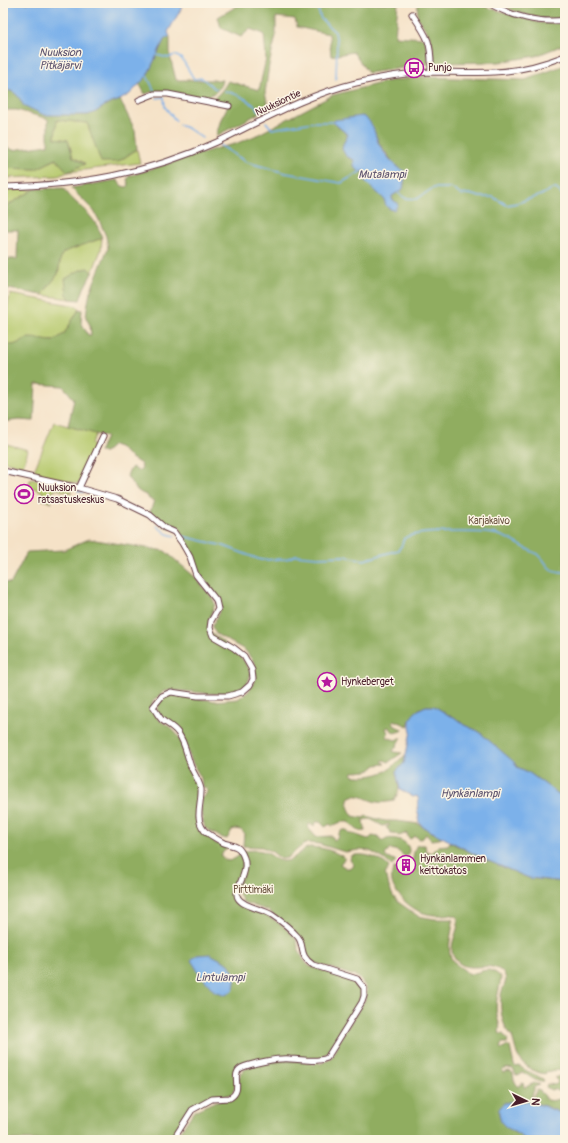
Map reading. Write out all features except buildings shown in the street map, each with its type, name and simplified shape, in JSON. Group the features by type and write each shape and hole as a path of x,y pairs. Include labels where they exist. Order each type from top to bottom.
{"street":[{"path":"489,3 524,18 542,21 565,20"},
{"path":"412,14 427,35 430,48 431,72"},
{"name":"Nuuksiontie","path":"3,186 40,186 95,180 145,168 168,161 217,142 298,102 322,93 376,78 431,72 481,73 505,71 542,64 565,56"},
{"path":"139,100 154,94 168,94 229,106"},
{"path":"79,488 103,436"},
{"path":"3,471 79,488 117,499 150,515 178,536 186,549 196,575 216,600 218,609 211,621 210,628 213,636 234,648 244,656 252,670 253,679 250,685 242,692 228,696 198,696 170,692 162,696 153,707 160,719 178,733 198,779 201,797 199,814 202,828 207,833 224,843 235,846 241,850 246,865 245,874 236,893 238,898 246,905 264,910 272,915 298,937 303,953 308,961 313,965 357,979 364,988 362,1002 327,1058 314,1061 280,1059 242,1068 237,1073 237,1089 233,1097 212,1100 192,1110 173,1140"}],"green space":[{"path":"238,3 398,3 395,36 424,38 429,64 368,73 353,52 331,56 329,34 297,27 295,19 276,17 276,36 269,65 265,93 269,108 216,136 221,119 229,104 210,100 218,94 228,81 259,90 266,59 264,34 250,29 241,37 221,28 218,17 239,5"},
{"path":"418,3 481,3 486,7 540,23 565,23 565,44 536,56 499,62 434,63 432,43 417,17"},
{"path":"565,3 565,16 550,19 541,18 513,11 499,4"},
{"path":"170,37 170,56 176,80 222,80 219,89 213,94 206,96 158,91 145,94 139,83 147,76 165,38"},
{"name":"Karjakaivo","path":"565,65 565,797 528,772 517,767 478,731 464,725 454,717 434,706 426,706 419,709 409,722 408,726 394,720 393,721 395,726 402,729 401,731 394,733 389,727 386,728 388,733 387,737 396,740 402,738 398,742 397,747 393,750 394,752 402,753 389,762 384,760 382,761 385,764 376,765 369,771 353,772 352,775 367,776 378,774 391,768 405,756 404,763 396,772 399,788 396,798 393,801 379,802 360,796 353,796 349,797 348,805 353,816 363,818 366,816 385,821 419,824 442,838 431,840 426,834 420,839 415,836 410,839 407,833 399,836 391,833 386,827 389,826 389,824 383,826 370,819 363,820 365,831 356,829 349,822 341,822 332,826 330,824 325,827 320,822 316,822 314,826 308,825 309,829 316,837 332,836 334,840 338,838 339,833 342,830 347,830 349,834 354,834 369,839 372,836 379,837 381,841 391,838 400,840 407,845 409,852 407,856 404,856 398,851 390,849 385,855 387,858 395,860 392,866 384,859 370,851 360,850 345,852 319,844 308,843 303,845 287,858 281,859 271,851 262,847 243,846 244,833 241,830 232,830 227,839 220,837 205,828 201,813 201,798 204,797 207,792 206,788 202,787 201,778 192,762 180,732 163,719 157,712 158,704 166,696 175,695 215,701 238,699 249,691 256,678 254,662 245,650 216,634 212,627 220,610 220,602 201,577 189,550 180,537 181,530 177,525 169,528 166,527 150,512 154,501 138,490 127,476 132,467 138,471 142,468 141,464 119,447 113,445 105,452 99,452 106,437 68,426 74,399 63,386 36,384 34,421 19,420 3,422 3,342 14,345 30,338 53,341 64,334 79,309 82,310 81,322 88,335 91,335 90,325 86,318 90,292 108,248 106,236 94,211 71,188 117,180 122,186 129,186 127,180 129,176 235,144 257,135 333,95 389,81 422,77 525,80","holes":["333,122 372,126 379,143 392,161 401,170 405,178 403,189 392,196 392,199 397,203 384,199 375,190 364,171 354,167 354,160 346,156 345,140 348,135"]},
{"path":"3,90 10,90 20,97 76,115 87,115 94,113 106,105 120,100 135,130 137,149 118,162 101,162 87,123 57,120 55,138 68,140 73,157 85,164 68,172 56,159 36,169 3,168 3,145 13,150 48,145 48,119 17,110 3,110"},
{"path":"56,120 87,123 118,162 137,149 140,163 68,172 58,176 3,178 3,168 36,169 56,159 85,163 73,157 68,140 55,138"},
{"path":"64,188 70,197 94,221 102,238 64,252 61,256 58,274 42,295 3,288 3,259 17,259 18,230 3,230 3,208 35,189"},
{"path":"35,189 3,208 3,190"},
{"path":"102,238 101,250 92,273 88,268 80,270 67,294 70,299 42,295 58,274 61,256 64,252"},
{"path":"88,268 92,273 84,288 80,300 70,299 67,294 65,279 80,270"},
{"path":"10,294 77,306 79,309 68,328 56,340 26,340 10,345 3,342 3,331"},
{"path":"54,422 96,434 91,444 95,447 79,484 33,473"},
{"path":"3,443 28,450 23,466 3,461"},
{"path":"32,479 68,487 72,491 71,493 57,489 51,493 50,500 52,503 41,499 43,492 29,486 30,480"},
{"path":"89,539 165,551 195,577 212,597 215,604 209,620 208,631 227,645 246,663 250,676 243,691 215,694 164,691 153,701 151,707 159,719 177,735 182,743 188,763 197,781 197,814 200,829 205,834 213,838 216,844 220,843 228,846 221,855 226,860 233,860 241,854 244,870 235,894 238,904 254,909 283,926 297,941 298,948 309,966 356,981 361,986 362,992 360,1002 328,1052 321,1058 245,1065 237,1068 234,1091 232,1094 209,1099 189,1108 181,1125 171,1140 3,1140 3,582 11,583 27,552 64,550"},
{"path":"450,842 484,859 529,878 565,882 565,1072 557,1070 546,1072 546,1074 537,1072 529,1068 520,1059 512,1036 505,1026 502,1015 501,996 506,978 500,970 494,967 467,966 460,964 455,959 452,949 458,918 453,915 423,913 412,908 403,900 394,888 392,877 394,868 401,869 410,865 417,845 425,845 426,851 431,853 438,846 448,845"},
{"name":"Pirttimäki","path":"310,847 332,851 340,855 345,858 340,864 346,868 352,868 354,865 350,860 351,856 356,855 366,855 381,861 389,867 385,875 393,896 398,902 418,916 435,919 452,919 453,922 449,949 451,958 454,962 468,974 488,970 501,977 496,1011 500,1025 500,1034 503,1034 508,1040 507,1043 502,1043 500,1048 503,1049 507,1046 510,1047 514,1065 516,1067 519,1066 543,1079 544,1081 535,1080 522,1072 519,1076 516,1075 513,1069 504,1069 502,1071 503,1073 509,1071 513,1073 514,1080 518,1087 523,1083 524,1087 534,1083 540,1085 534,1087 532,1098 537,1090 545,1096 545,1099 548,1100 565,1099 565,1115 542,1105 530,1102 517,1101 504,1103 499,1114 501,1119 510,1130 527,1140 175,1140 194,1111 216,1101 231,1100 236,1097 239,1078 243,1070 260,1064 285,1061 311,1062 314,1065 318,1062 320,1064 330,1059 334,1054 342,1036 365,1000 367,992 366,987 358,977 307,959 301,940 269,911 243,902 239,894 244,851 254,850 266,852 276,859 287,861 291,860 302,851"},
{"path":"565,1076 565,1091 557,1091 554,1089 551,1090 546,1087 547,1084 555,1085 558,1082 555,1078"}],"water":[{"name":"Nuuksion Pitkäjärvi","path":"3,3 182,3 181,9 168,32 170,37 165,38 147,76 130,94 120,100 106,105 94,113 87,115 44,115 23,105 18,96 13,92 3,90"},
{"name":"Mutalampi","path":"362,116 371,123 383,151 398,167 406,172 403,189 392,196 392,199 398,205 394,210 386,206 384,199 365,181 364,171 360,172 354,167 354,160 346,156 342,149 348,135 333,122 335,120"},
{"name":"Hynkänlampi","path":"426,706 434,706 454,717 464,725 478,731 514,762 517,767 528,772 565,797 565,882 529,878 484,859 423,827 419,822 417,809 419,800 417,796 413,797 400,789 396,772 404,763 411,731 410,722 412,716 418,710"},
{"name":"Lintulampi","path":"210,954 229,964 236,976 234,989 227,995 214,991 199,973 191,960 197,955"},
{"path":"515,1101 535,1103 565,1115 565,1140 527,1140 506,1127 501,1122 499,1109 504,1103"}],"waterway":[{"path":"316,3 321,19 335,32 337,43 336,79"},
{"path":"157,55 168,58 175,55 182,59 194,79 202,78 217,89"},
{"path":"147,76 154,90"},
{"path":"3,90 6,97 4,104"},
{"path":"225,91 245,99 261,112"},
{"path":"157,98 164,97 165,107 176,121"},
{"path":"266,122 272,129 313,122 333,122"},
{"path":"180,125 202,138"},
{"path":"220,145 246,162 286,173 341,183 360,172"},
{"path":"398,193 405,198 417,199 433,188 451,188 461,195 469,194 480,197 493,197 507,205 541,195 552,189 556,189 565,198"},
{"path":"78,491 83,492"},
{"path":"157,526 167,534 175,536"},
{"path":"182,536 224,546 261,560 286,559 296,555 317,557 345,556 364,560 398,550 404,539 411,535 436,532 492,534 514,541 538,554 550,569 565,572"}],"place":[{"name":"Punjo","path":"414,68"},
{"name":"Nuuksion ratsastuskeskus","path":"24,494"},
{"name":"Hynkeberget","path":"327,682"},
{"name":"Hynkänlammen keittokatos","path":"406,865"}]}
